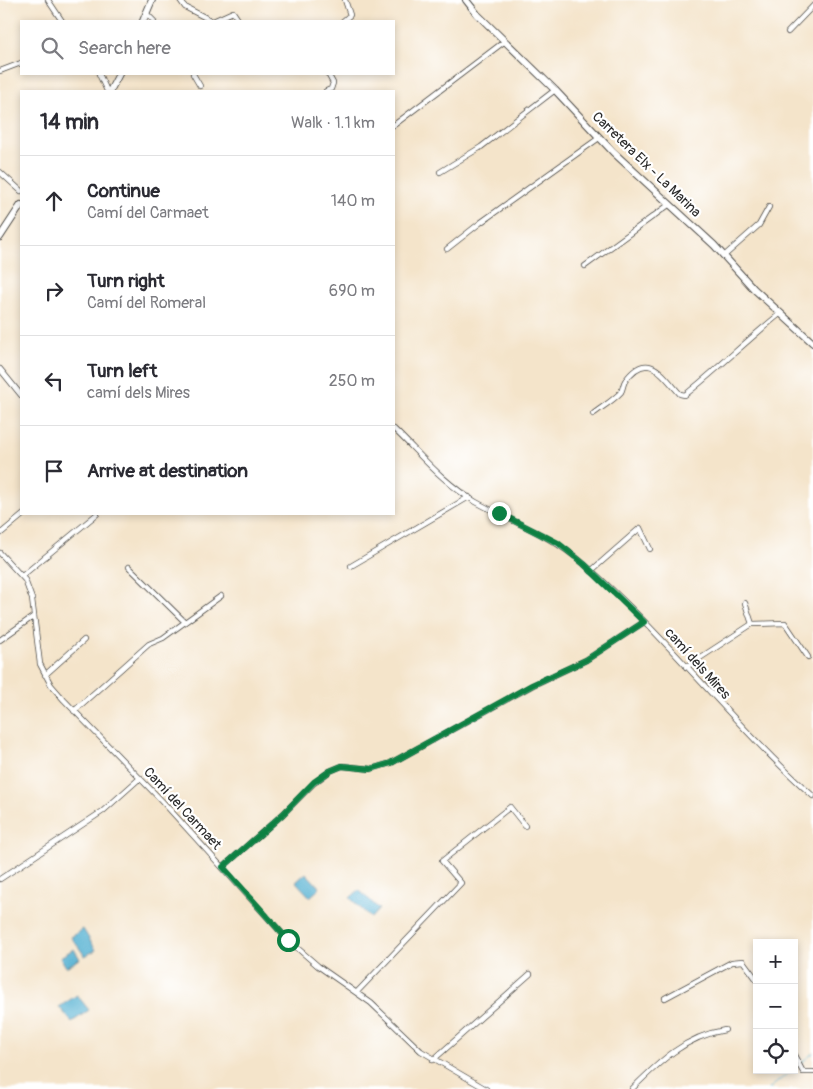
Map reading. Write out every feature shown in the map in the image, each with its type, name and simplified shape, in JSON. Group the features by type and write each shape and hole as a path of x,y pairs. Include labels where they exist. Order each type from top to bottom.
{"main road":[{"path":"143,20 152,0"},
{"name":"Carretera Elx - La Marina","path":"466,0 505,42 555,90 599,138 724,256 780,314 813,343"},
{"path":"110,90 118,75"},
{"path":"0,236 20,206"}],"street":[{"path":"48,0 61,20"},
{"path":"180,0 185,7 211,20"},
{"path":"345,0 352,20"},
{"path":"788,32 813,6"},
{"path":"215,20 232,12 238,20"},
{"path":"146,13 153,20"},
{"path":"344,20 350,15"},
{"path":"395,124 505,42"},
{"path":"0,71 20,63"},
{"path":"100,75 108,90"},
{"path":"194,75 200,86"},
{"path":"328,90 333,83 329,75"},
{"path":"440,172 481,147 555,90"},
{"path":"447,249 480,223 599,138"},
{"path":"0,172 20,191"},
{"path":"585,266 670,204"},
{"path":"724,256 759,225 769,207"},
{"path":"593,414 622,391 624,382 641,366 649,364 655,367 680,394 685,395 717,369 744,342 780,314"},
{"path":"0,369 20,394"},
{"name":"camí dels Mires","path":"395,430 450,483 469,497 558,543 591,571 644,622 741,727 813,796"},
{"path":"350,566 469,497"},
{"path":"0,534 23,515"},
{"path":"22,576 96,515"},
{"path":"591,571 640,528 650,549"},
{"name":"Camí del Carmaet","path":"0,553 22,576 32,599 37,650 45,675 74,711 140,778 293,945 318,966 371,1003 409,1041 433,1060 486,1089"},
{"path":"129,567 185,622"},
{"path":"74,711 150,644 163,638 221,596"},
{"path":"745,603 752,624"},
{"path":"0,640 34,616"},
{"path":"223,867 283,814 314,782 330,771 342,766 371,769 391,763 532,685 586,660 644,622"},
{"path":"686,667 752,624 784,623 808,656"},
{"path":"45,675 84,640"},
{"path":"0,879 103,811 140,778"},
{"path":"357,992 461,883 442,861 510,806 525,826"},
{"path":"665,998 732,962 743,961 753,975"},
{"path":"433,1060 530,974"},
{"path":"632,1089 662,1059 676,1049 706,1033 725,1030"},
{"path":"798,1063 803,1072 813,1072"}],"water":[{"path":"306,873 320,888 310,897 296,882"},
{"path":"359,890 379,909 371,918 350,898"},
{"path":"83,929 96,950 85,956 71,937"},
{"path":"74,949 80,959 66,967 60,957"},
{"path":"77,995 89,1010 72,1022 59,1007"}],"waterway":[{"path":"801,1063 813,1053"},
{"path":"769,1089 787,1074"}],"route":[{"path":"288,940 223,867 250,845 314,782 330,771 342,766 371,769 391,763 532,685 586,660 644,622 584,564 558,543 499,513"}]}
